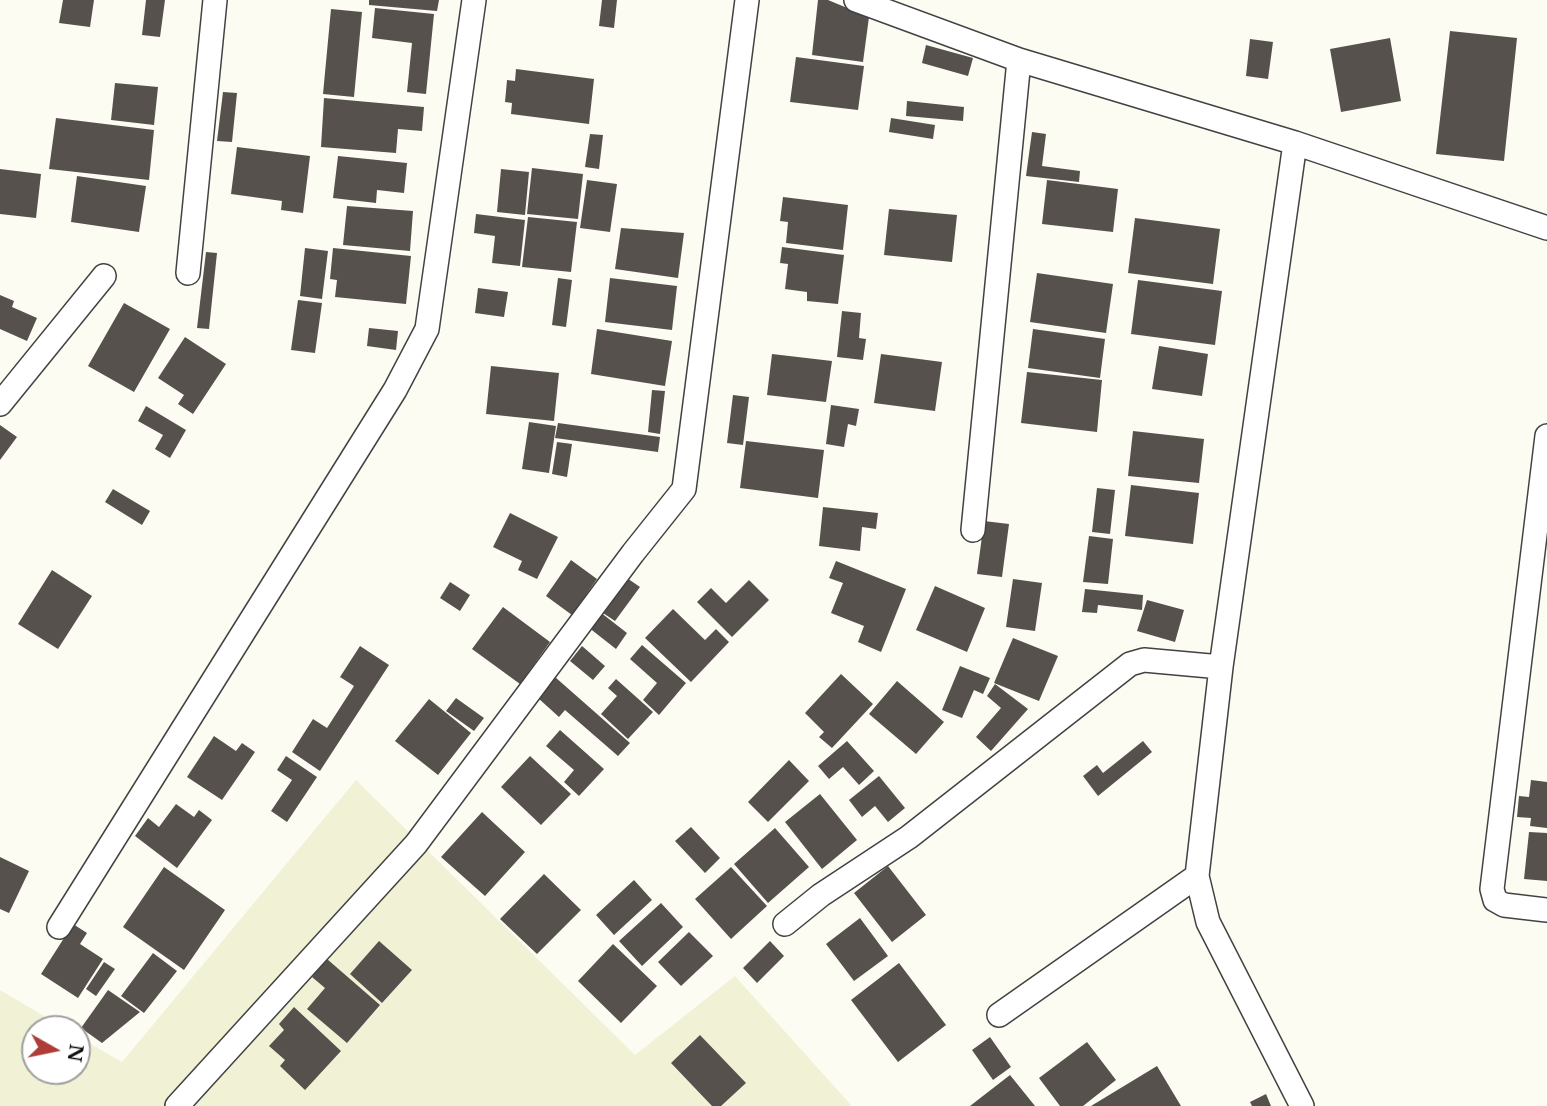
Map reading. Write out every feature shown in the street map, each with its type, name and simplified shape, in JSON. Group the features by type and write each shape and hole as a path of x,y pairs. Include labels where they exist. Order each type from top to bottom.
{"street":[{"path":"188,273 215,0"},
{"path":"59,927 388,401 427,329 474,0"},
{"path":"177,1106 416,845 684,489 747,0"},
{"path":"856,0 1019,60 1295,143 1547,228"},
{"path":"973,530 1019,60"},
{"path":"1295,143 1221,667 1197,876 1208,922 1302,1106"},
{"path":"0,404 104,276"},
{"path":"1547,436 1492,889 1495,900 1504,905 1547,910"},
{"path":"785,924 821,895 909,837 1130,664 1144,660 1221,667"},
{"path":"999,1015 1197,876"}],"green space":[{"path":"356,780 635,1055 735,976 852,1106 0,1106 0,990 42,1015 21,1015 21,1085 91,1085 91,1044 122,1062"}],"building":[{"path":"63,0 94,0 90,27 59,23"},
{"path":"146,0 165,0 160,37 142,35"},
{"path":"369,0 439,0 437,11 369,5"},
{"path":"602,0 617,0 614,28 599,26"},
{"path":"818,0 828,0 869,17 863,62 812,55"},
{"path":"375,8 434,14 426,94 407,92 412,43 372,38"},
{"path":"331,9 362,12 354,97 323,94"},
{"path":"1450,31 1517,38 1504,161 1436,154"},
{"path":"1390,38 1401,101 1341,112 1330,49"},
{"path":"1250,39 1273,42 1268,79 1246,76"},
{"path":"926,45 973,58 968,76 922,63"},
{"path":"796,57 864,66 858,110 790,102"},
{"path":"516,69 594,79 589,124 511,114 512,103 505,102 507,80 515,81"},
{"path":"115,83 158,87 154,125 111,120"},
{"path":"223,92 237,93 232,142 217,141"},
{"path":"324,98 424,107 422,131 398,129 396,153 321,147"},
{"path":"907,101 964,107 963,121 906,116"},
{"path":"56,118 154,130 149,180 49,169"},
{"path":"891,118 935,125 933,139 889,132"},
{"path":"1032,132 1046,134 1042,166 1080,171 1079,182 1026,176"},
{"path":"590,134 603,135 599,169 585,167"},
{"path":"237,147 310,156 303,213 281,210 282,201 231,194"},
{"path":"338,156 407,163 404,193 377,190 376,203 333,198"},
{"path":"532,168 583,174 578,219 527,214"},
{"path":"0,169 41,174 36,218 0,214"},
{"path":"501,169 529,172 525,215 497,212"},
{"path":"77,176 146,186 139,232 71,222"},
{"path":"587,180 617,184 610,232 580,228"},
{"path":"1047,180 1118,189 1113,232 1042,224"},
{"path":"783,197 848,205 843,250 786,243 788,222 780,221"},
{"path":"347,206 413,211 410,251 343,245"},
{"path":"889,209 957,215 952,262 884,255"},
{"path":"476,214 525,220 520,266 492,263 495,236 474,233"},
{"path":"528,217 577,222 571,272 522,267"},
{"path":"1135,218 1220,229 1213,284 1128,273"},
{"path":"621,228 684,233 678,278 615,269"},
{"path":"782,247 844,255 838,304 807,301 807,292 785,289 788,264 780,263"},
{"path":"305,248 328,251 322,299 300,296"},
{"path":"333,248 411,256 406,304 335,297 337,280 330,279"},
{"path":"206,252 217,253 209,329 197,328"},
{"path":"1037,273 1113,284 1106,333 1030,322"},
{"path":"558,278 572,280 566,327 552,325"},
{"path":"610,278 677,286 672,330 605,322"},
{"path":"1138,280 1222,291 1215,345 1131,334"},
{"path":"478,288 508,292 504,317 475,313"},
{"path":"0,295 14,301 12,307 37,318 27,341 0,329"},
{"path":"298,300 322,303 315,353 291,350"},
{"path":"124,303 170,329 134,392 88,366"},
{"path":"842,311 861,313 859,338 866,339 863,360 837,357"},
{"path":"369,328 398,331 396,350 367,346"},
{"path":"597,329 672,341 665,386 591,374"},
{"path":"1033,329 1105,339 1100,378 1028,368"},
{"path":"185,337 226,364 193,414 178,404 184,395 158,378"},
{"path":"1159,346 1208,354 1202,396 1152,389"},
{"path":"772,354 832,361 826,402 767,395"},
{"path":"881,354 942,362 935,411 874,403"},
{"path":"491,366 559,373 554,421 486,414"},
{"path":"1027,372 1102,380 1097,432 1021,423"},
{"path":"652,390 665,391 660,434 648,432"},
{"path":"733,395 749,397 743,445 727,443"},
{"path":"831,405 859,409 856,426 848,424 844,447 826,444"},
{"path":"146,406 186,430 170,458 155,449 163,435 138,421"},
{"path":"529,422 556,426 549,473 522,469"},
{"path":"558,423 660,437 658,452 555,438"},
{"path":"0,425 17,437 0,460"},
{"path":"1133,431 1204,439 1199,483 1128,476"},
{"path":"746,441 824,450 818,498 740,488"},
{"path":"557,442 572,444 567,477 552,474"},
{"path":"1131,485 1199,493 1193,544 1125,536"},
{"path":"1097,488 1115,490 1110,534 1092,532"},
{"path":"113,489 150,511 142,525 105,502"},
{"path":"823,507 878,513 876,529 862,527 860,551 819,546"},
{"path":"510,513 558,537 537,579 518,570 522,561 493,547"},
{"path":"984,521 1009,524 1002,577 977,574"},
{"path":"1089,536 1113,539 1108,584 1083,582"},
{"path":"571,560 597,579 572,615 546,596"},
{"path":"836,561 906,589 881,652 858,642 864,626 831,613 843,583 829,578"},
{"path":"52,570 92,596 58,649 18,624"},
{"path":"624,576 640,587 615,621 600,611"},
{"path":"1013,579 1042,583 1035,631 1006,627"},
{"path":"749,580 769,600 732,637 697,602 711,588 726,603"},
{"path":"450,582 470,595 460,611 440,598"},
{"path":"935,586 985,608 967,652 916,630"},
{"path":"1085,589 1143,595 1142,610 1098,605 1097,613 1082,612"},
{"path":"1147,600 1184,610 1175,642 1137,631"},
{"path":"503,607 550,642 520,684 472,649"},
{"path":"673,609 705,640 716,629 729,642 691,682 645,638"},
{"path":"600,612 627,633 616,649 588,627"},
{"path":"1013,638 1058,656 1039,701 994,683"},
{"path":"642,645 686,683 659,715 643,700 657,683 630,659"},
{"path":"360,646 389,665 320,771 292,752 313,719 327,728 354,686 340,677"},
{"path":"582,646 605,666 593,680 570,661"},
{"path":"960,666 990,678 983,694 974,690 962,718 942,710"},
{"path":"841,674 873,704 832,748 819,737 824,732 805,713"},
{"path":"555,677 630,743 618,756 565,710 559,717 538,698"},
{"path":"616,679 653,712 628,739 601,714 617,696 608,688"},
{"path":"897,681 944,722 916,754 869,714"},
{"path":"995,684 1028,709 991,751 976,737 1001,708 987,696"},
{"path":"456,698 484,718 474,731 446,711"},
{"path":"429,699 471,733 438,775 395,741"},
{"path":"560,730 604,769 579,796 564,782 574,770 546,746"},
{"path":"214,736 236,751 242,743 255,752 222,800 187,777"},
{"path":"847,741 874,771 859,785 843,767 829,779 818,766"},
{"path":"1143,741 1152,752 1098,796 1083,776 1097,765 1103,773"},
{"path":"286,756 317,777 287,822 271,811 292,780 277,770"},
{"path":"530,756 571,794 541,825 501,787"},
{"path":"789,760 809,781 768,822 748,802"},
{"path":"879,776 905,808 888,822 875,806 862,817 849,800"},
{"path":"1531,780 1547,782 1547,828 1530,826 1531,818 1517,817 1519,796 1529,797"},
{"path":"820,794 857,840 822,869 785,822"},
{"path":"176,804 194,817 199,810 212,820 177,868 135,836 148,818 159,827"},
{"path":"482,812 525,852 485,896 441,857"},
{"path":"691,827 720,858 705,873 675,841"},
{"path":"775,828 809,867 768,903 734,864"},
{"path":"1529,832 1547,833 1547,881 1524,879"},
{"path":"0,857 29,871 9,913 0,909"},
{"path":"888,866 926,915 892,942 854,893"},
{"path":"164,867 225,910 184,970 123,927"},
{"path":"731,867 767,906 731,939 695,899"},
{"path":"544,874 581,910 537,954 500,919"},
{"path":"634,880 652,900 614,935 596,915"},
{"path":"661,903 683,927 642,966 619,941"},
{"path":"860,918 888,956 854,981 826,944"},
{"path":"73,924 87,933 80,944 103,959 78,998 41,974"},
{"path":"689,932 713,956 681,986 658,962"},
{"path":"379,941 412,970 382,1003 350,974"},
{"path":"770,941 784,956 757,983 743,968"},
{"path":"613,944 657,986 621,1023 578,981"},
{"path":"153,953 177,971 144,1013 121,996"},
{"path":"327,959 380,1005 347,1043 307,1009 325,988 312,977"},
{"path":"104,962 115,969 96,996 86,989"},
{"path":"899,963 946,1025 898,1062 851,1000"},
{"path":"108,990 140,1012 102,1043 91,1035 90,1015"},
{"path":"294,1007 341,1051 305,1090 280,1066 285,1060 269,1046 284,1030 279,1024"},
{"path":"700,1035 746,1083 721,1106 712,1106 671,1063"},
{"path":"990,1037 1011,1067 993,1080 972,1050"},
{"path":"1087,1042 1116,1080 1083,1106 1060,1106 1039,1078"},
{"path":"1157,1066 1181,1106 1091,1106"},
{"path":"1010,1075 1035,1106 970,1106"},
{"path":"1266,1094 1271,1106 1252,1106 1250,1102"}]}
